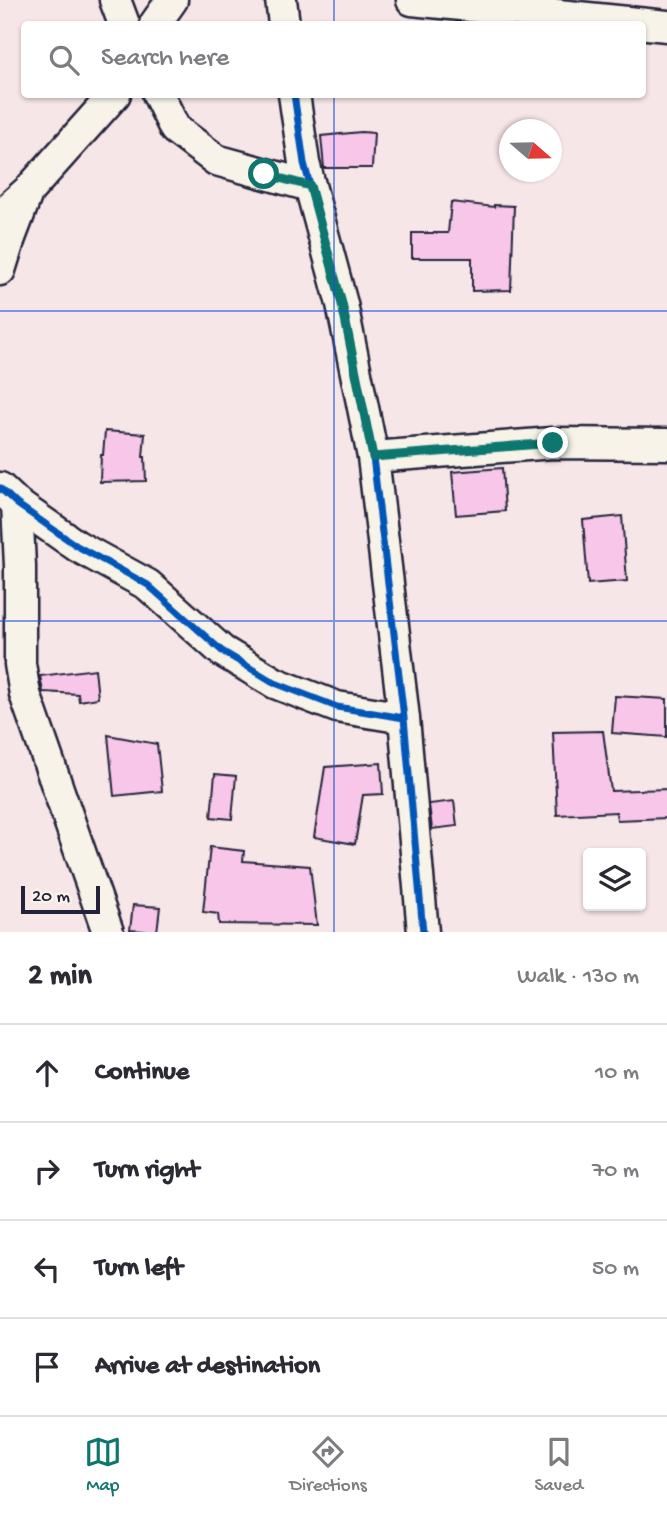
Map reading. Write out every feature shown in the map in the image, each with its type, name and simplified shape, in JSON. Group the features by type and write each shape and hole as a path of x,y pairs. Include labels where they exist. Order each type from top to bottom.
{"street":[{"path":"115,0 123,21"},
{"path":"157,21 172,0"},
{"path":"281,0 284,21"},
{"path":"412,0 477,3 626,21"},
{"path":"646,23 667,26"},
{"path":"0,216 29,190 111,98"},
{"path":"160,98 175,129 216,160 310,186"},
{"path":"295,98 304,163 342,304 373,457 404,718 423,932"},
{"path":"0,270 29,190"},
{"path":"373,457 553,443 667,444"},
{"path":"8,496 77,546 148,584 222,651 275,683 337,707 404,718"},
{"path":"8,496 20,566 20,664 25,694 108,932"}],"building":[{"path":"374,133 372,168 324,168 321,136"},
{"path":"451,202 494,207 514,206 511,290 472,291 472,258 412,258 412,233 448,233"},
{"path":"105,431 145,434 143,457 146,481 100,482"},
{"path":"502,468 505,511 456,515 452,472"},
{"path":"622,516 627,581 588,584 583,520"},
{"path":"95,669 98,698 79,701 78,694 43,692 40,676"},
{"path":"615,696 667,699 667,737 612,733"},
{"path":"603,731 611,791 667,789 667,818 617,820 616,812 557,815 553,732"},
{"path":"108,735 157,744 162,791 114,796"},
{"path":"381,763 383,794 363,795 355,844 314,837 325,767"},
{"path":"215,774 236,776 232,819 211,817"},
{"path":"454,801 457,826 432,829 429,804"},
{"path":"210,847 244,851 243,861 310,866 317,925 219,924 218,914 203,912"},
{"path":"133,905 160,907 157,932 130,930"}],"cycle path":[{"path":"295,98 304,163 342,304 373,457 404,718 423,932"},
{"path":"0,488 17,504 77,546 148,585 222,651 275,683 337,707 404,718"}],"route":[{"path":"264,174 310,186 342,304 373,457 553,443"}]}
